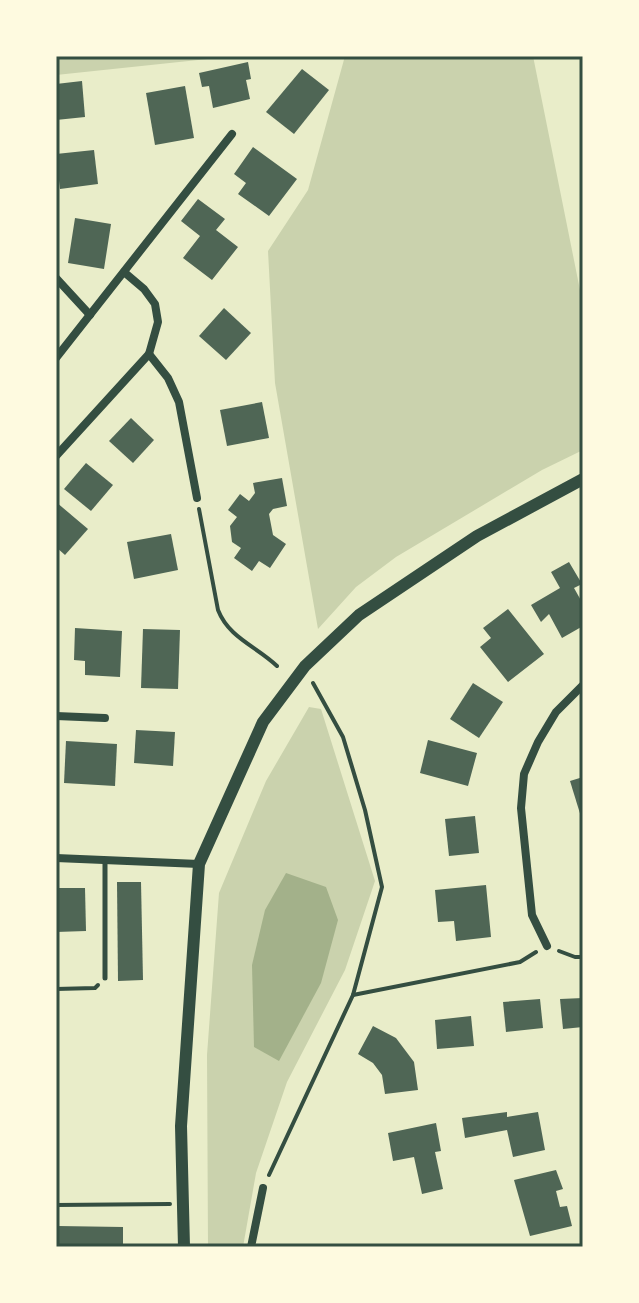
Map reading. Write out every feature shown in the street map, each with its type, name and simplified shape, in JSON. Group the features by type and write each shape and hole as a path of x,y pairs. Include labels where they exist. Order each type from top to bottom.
{"street":[{"path":"56,358 232,134"},
{"path":"56,456 149,354 158,322 155,304 144,289 124,272"},
{"path":"56,278 90,315"},
{"path":"149,354 168,378 179,402 197,498"},
{"path":"184,1247 181,1126 199,864 263,722 305,666 359,615 477,536 583,479"},
{"path":"547,946 532,915 521,808 524,774 556,712 583,685"},
{"path":"56,716 105,718"},
{"path":"56,858 199,864"},
{"path":"251,1247 263,1188"}],"lane":[{"path":"105,861 105,978"}],"path":[{"path":"197,498 218,610 224,624 277,666"},
{"path":"263,1188 353,995 382,887 365,810 343,737 305,666"},
{"path":"353,995 520,962 547,946 583,957"},
{"path":"56,989 95,988 105,978"},
{"path":"56,1205 183,1204"}],"shaded area":[{"path":"56,56 236,56 56,75"},
{"path":"345,56 533,56 583,305 583,450 542,470 396,557 356,587 318,629 275,383 268,251 308,190"},
{"path":"309,707 321,709 375,881 345,970 287,1082 256,1173 243,1247 208,1247 207,1055 219,893 266,781"},
{"path":"286,873 326,887 338,920 321,983 279,1061 254,1047 252,965 265,910"}],"building":[{"path":"248,62 251,79 246,80 250,99 213,108 209,86 202,87 199,73"},
{"path":"302,69 329,90 294,134 266,112"},
{"path":"82,81 85,117 56,120 56,84"},
{"path":"185,86 194,138 155,145 146,93"},
{"path":"253,147 297,179 269,216 238,194 246,183 234,174"},
{"path":"94,150 98,184 60,189 56,154"},
{"path":"198,199 225,219 216,230 238,247 212,280 183,258 200,236 181,221"},
{"path":"75,218 111,224 104,269 68,263"},
{"path":"224,308 251,333 226,360 199,336"},
{"path":"262,402 269,438 227,446 220,410"},
{"path":"131,418 154,440 133,463 109,441"},
{"path":"86,463 113,485 91,511 64,489"},
{"path":"282,478 287,506 273,509 269,514 273,535 286,544 270,568 259,561 252,571 234,558 241,548 232,542 230,526 237,517 228,510 240,494 249,501 255,493 253,483"},
{"path":"56,502 88,529 65,555 56,547"},
{"path":"171,534 178,570 134,579 127,542"},
{"path":"569,562 582,584 574,588 583,604 583,626 562,638 549,614 541,622 531,605 560,588 551,572"},
{"path":"508,609 544,654 508,682 480,647 491,638 483,628"},
{"path":"75,628 122,631 120,677 85,675 85,661 74,660"},
{"path":"143,629 180,630 178,689 141,688"},
{"path":"473,683 503,702 479,738 450,719"},
{"path":"136,730 175,732 173,766 134,763"},
{"path":"428,740 477,753 468,786 420,773"},
{"path":"66,741 117,744 115,786 64,783"},
{"path":"583,777 583,820 582,820 570,781"},
{"path":"475,816 479,853 449,856 445,819"},
{"path":"117,882 141,882 143,980 118,981"},
{"path":"486,885 491,937 456,941 454,921 438,922 435,890"},
{"path":"56,888 85,888 86,931 56,932"},
{"path":"583,998 583,1027 563,1029 560,999"},
{"path":"540,999 543,1028 506,1032 503,1002"},
{"path":"471,1016 474,1046 437,1049 435,1020"},
{"path":"373,1026 396,1038 414,1062 418,1090 385,1094 382,1075 373,1063 358,1054"},
{"path":"507,1112 507,1117 538,1112 545,1150 513,1157 507,1130 465,1138 462,1118"},
{"path":"436,1123 441,1151 435,1152 443,1189 422,1194 414,1157 393,1161 388,1133"},
{"path":"556,1170 563,1189 556,1191 560,1207 567,1206 572,1226 530,1236 514,1180"},
{"path":"58,1226 123,1227 123,1247 58,1247"}]}
